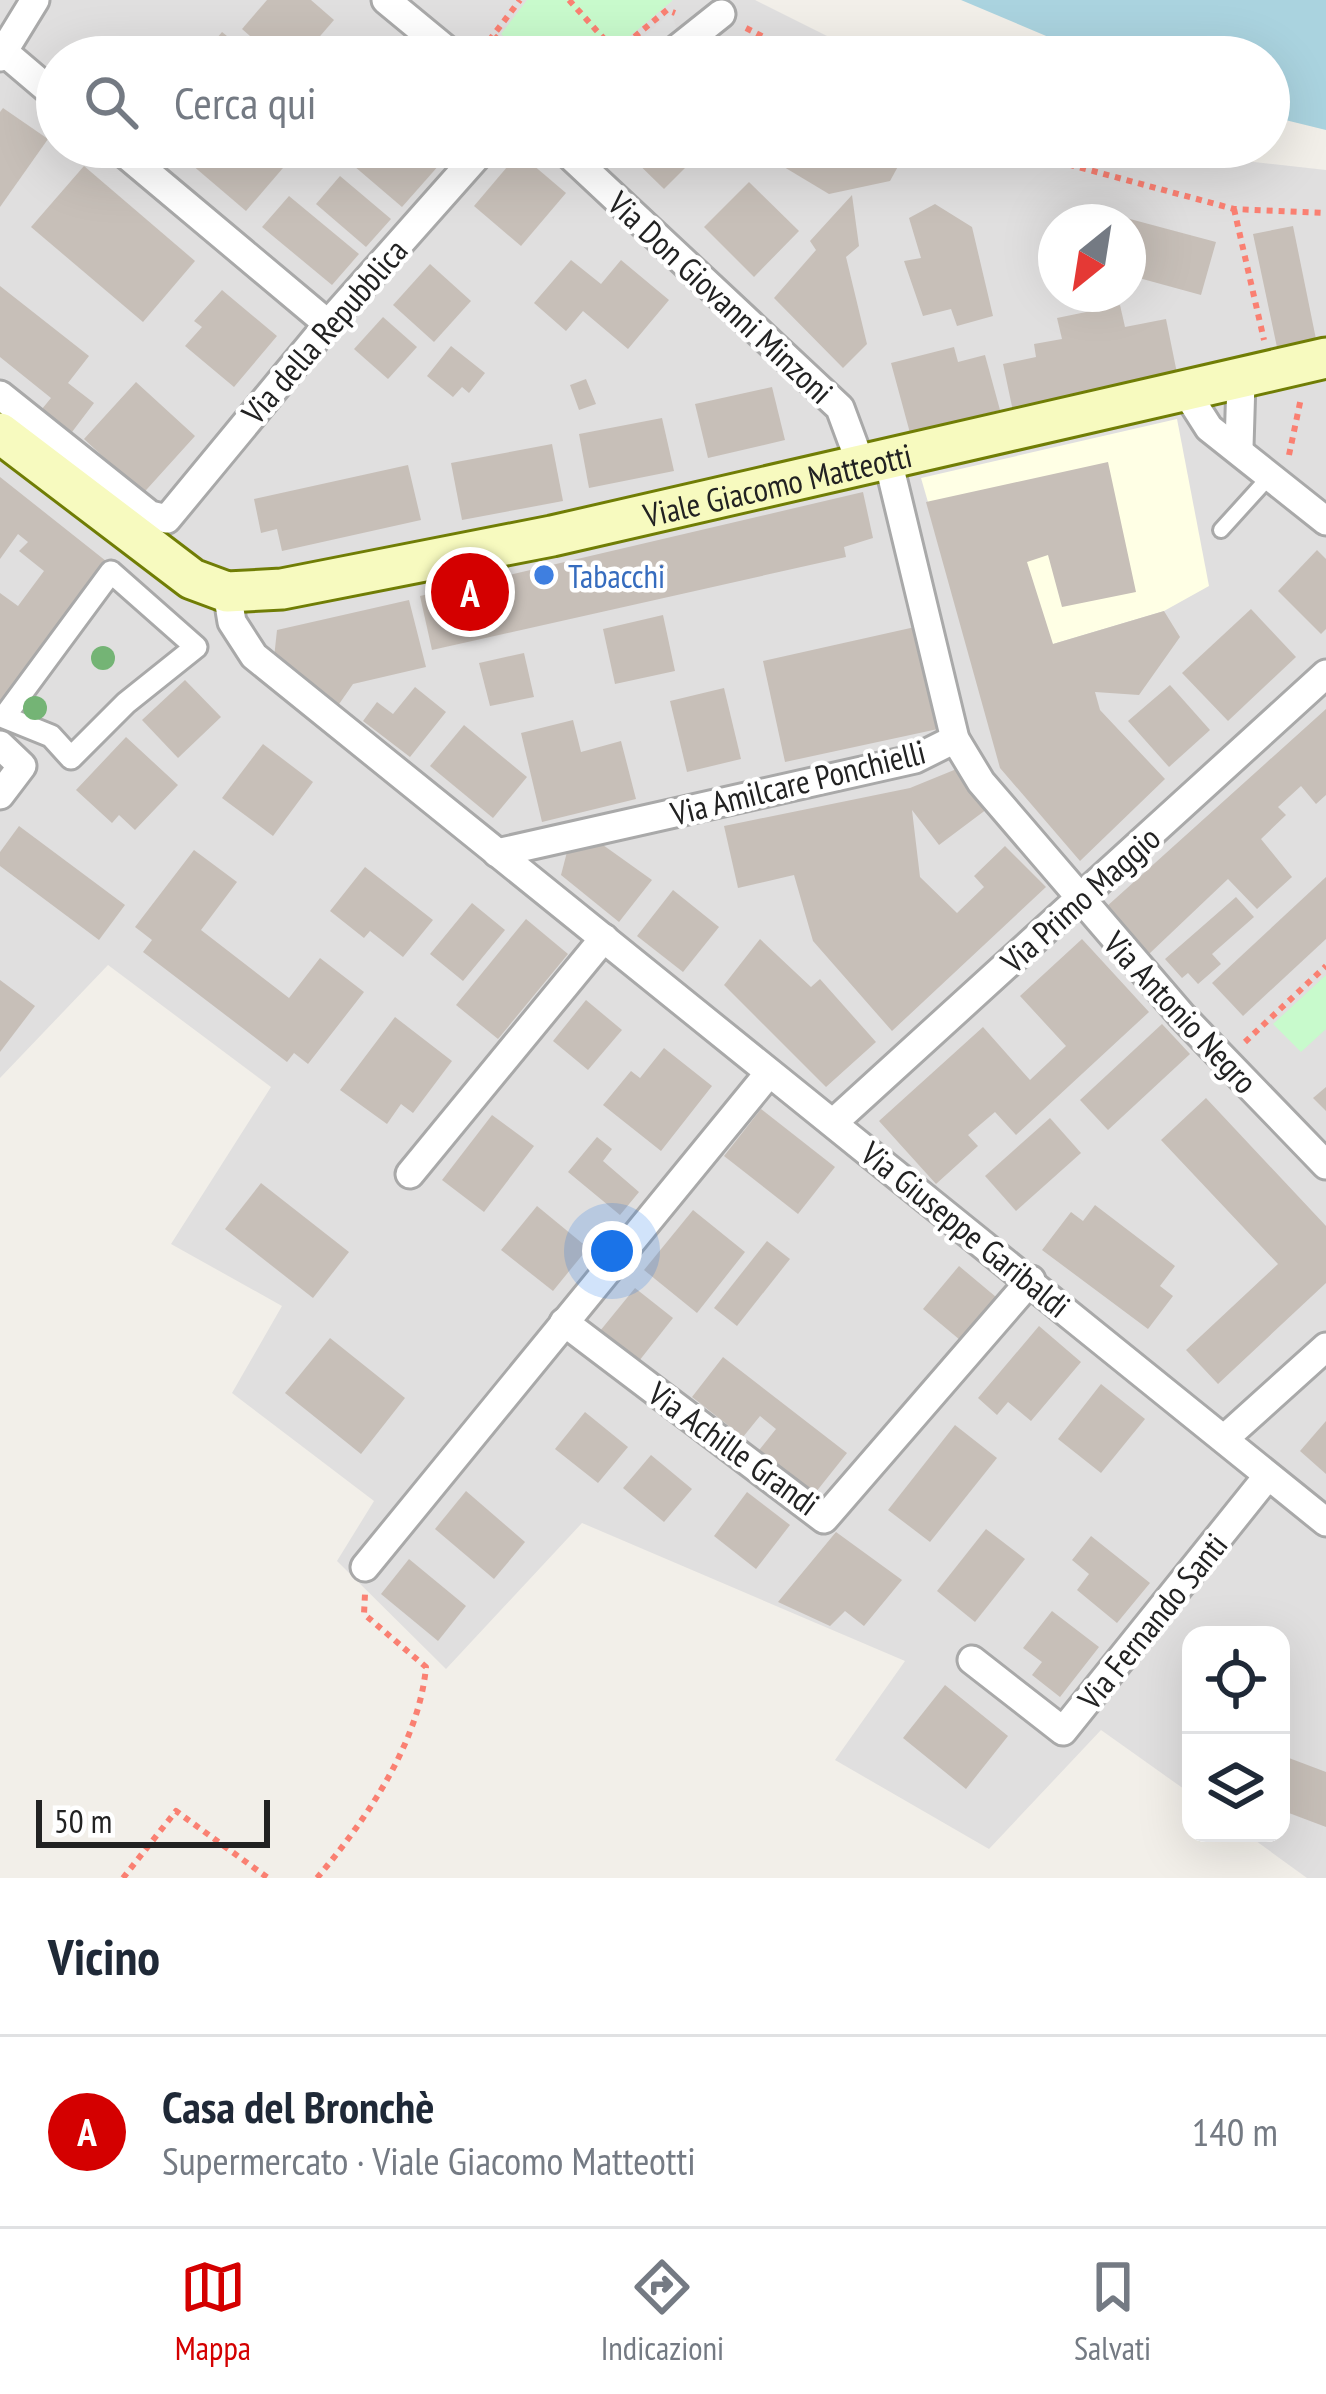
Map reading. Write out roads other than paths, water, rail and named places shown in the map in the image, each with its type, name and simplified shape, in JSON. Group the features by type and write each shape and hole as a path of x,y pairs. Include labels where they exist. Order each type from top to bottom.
{"main road":[{"name":"Viale Giacomo Matteotti","path":"226,592 282,589 552,536 873,459 1284,369"},
{"path":"0,433 192,579 226,592"}],"street":[{"path":"35,0 2,55 36,81"},
{"path":"386,0 430,36"},
{"path":"693,36 721,14"},
{"path":"142,168 328,324"},
{"name":"Via della Repubblica","path":"0,394 150,515 167,519 328,324 466,168"},
{"name":"Via Don Giovanni Minzoni","path":"585,168 840,408 873,459"},
{"path":"1239,447 1284,369"},
{"path":"1186,392 1209,428 1239,447 1295,497"},
{"name":"Via Amilcare Ponchielli","path":"497,853 915,759 955,739 873,459"},
{"path":"111,572 196,647 126,703 71,758 51,736 4,717 111,572"},
{"name":"Via Giuseppe Garibaldi","path":"226,592 232,622 254,656 1326,1522"},
{"name":"Via Primo Maggio","path":"833,1123 1326,674"},
{"name":"Via Antonio Negro","path":"955,739 981,782 1079,900 1326,1165"},
{"path":"0,745 22,766 0,795"},
{"path":"410,1174 604,938"},
{"path":"365,1567 769,1072"},
{"name":"Via Achille Grandi","path":"564,1322 824,1519 1031,1280"},
{"path":"1224,1439 1326,1348"},
{"name":"Via Fernando Santi","path":"972,1660 1063,1731 1267,1477"}],"lane":[{"path":"1221,530 1295,497"}],"water":[{"path":"961,0 1326,0 1326,130 1290,121 1290,36 1046,36"}],"place":[{"name":"Tabacchi","path":"544,575"},
{"name":"Casa del Bronchè","path":"470,592"}]}
